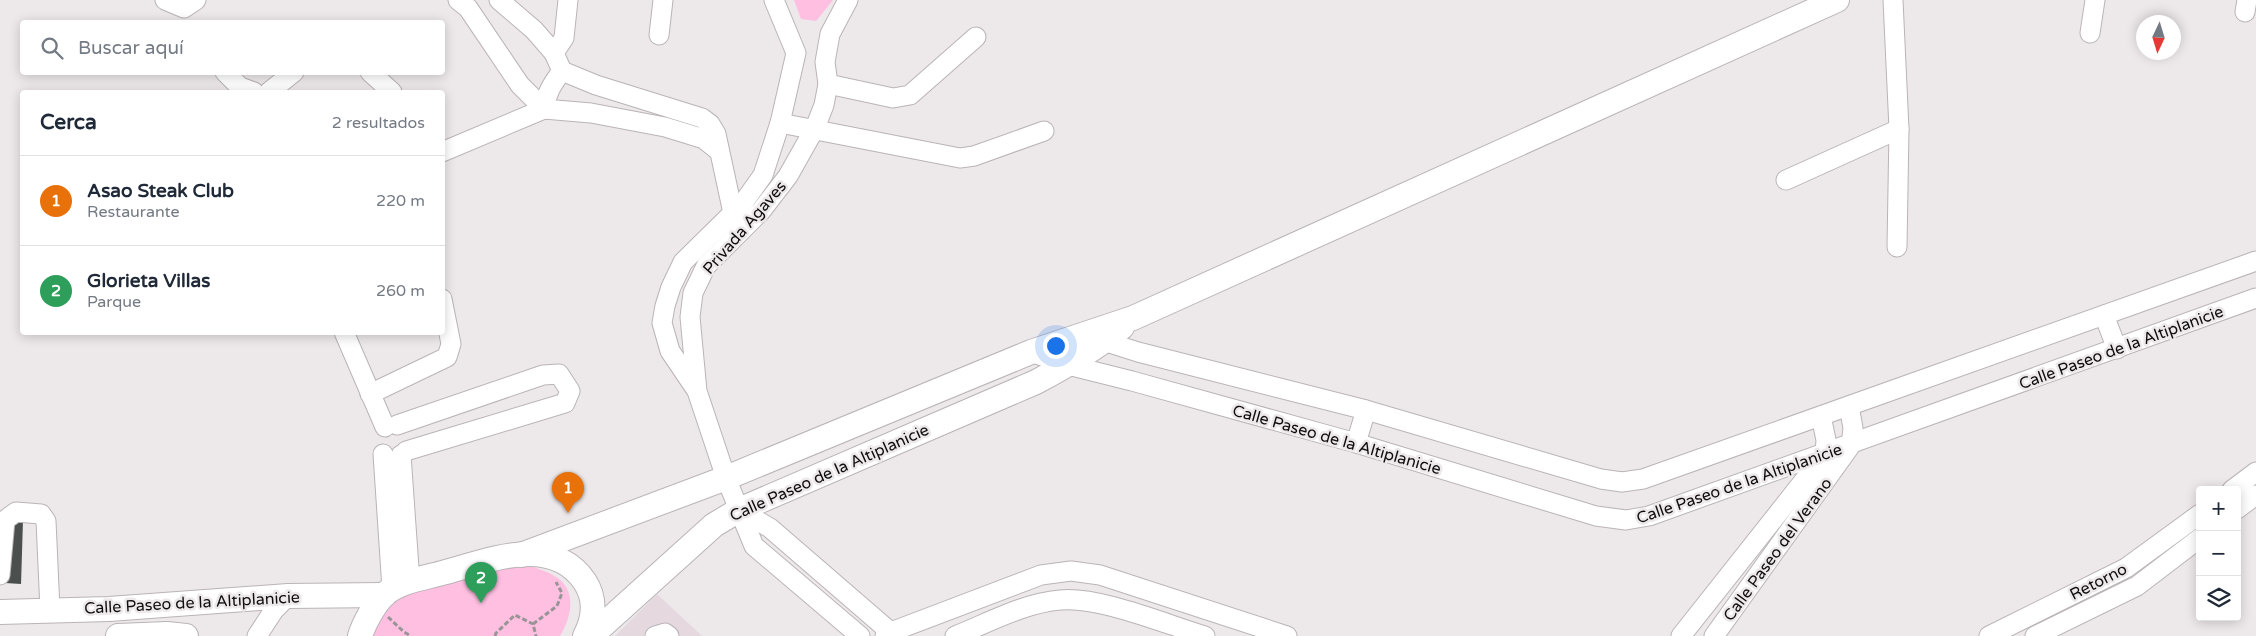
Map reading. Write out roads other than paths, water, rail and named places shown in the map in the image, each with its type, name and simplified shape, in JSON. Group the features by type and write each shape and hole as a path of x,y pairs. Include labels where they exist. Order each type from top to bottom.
{"main road":[{"path":"1094,338 1133,318 1837,0"},
{"name":"Calle Paseo de la Altiplanicie","path":"0,612 109,609 288,596 395,594 497,558 521,555 726,478 1031,352 1094,338"},
{"name":"Calle Paseo de la Altiplanicie","path":"591,636 714,525 739,510 1036,382 1068,365 1094,338"},
{"path":"521,555 532,553 553,557 574,568 586,584 593,604 592,622 585,636"},
{"path":"360,636 373,611 395,594"},
{"name":"Calle Paseo de la Altiplanicie","path":"118,636 167,634 186,636"}],"street":[{"path":"165,0 188,10"},
{"path":"458,0 468,8 520,85 544,109"},
{"path":"499,0 534,30 554,53 562,71 596,85 702,118 710,124 716,134 733,213 744,230"},
{"path":"554,53 564,38 568,0"},
{"path":"659,35 664,0"},
{"path":"774,0 796,53 817,55 825,62"},
{"name":"Privada Agaves","path":"848,0 830,34 825,62 828,84 824,105 816,128 788,176 761,212 706,266 693,293 690,317 698,391 726,478 754,546 860,636"},
{"path":"1893,0 1899,129 1897,247"},
{"path":"2090,33 2095,0"},
{"path":"828,84 893,98 902,98 910,95 976,38"},
{"name":"Privada Agaves","path":"698,391 670,351 662,323 665,306 671,287 684,262 733,213 763,176 780,123 796,53"},
{"path":"544,109 546,96 553,82 562,71"},
{"path":"228,75 240,87 248,90"},
{"path":"272,90 290,75"},
{"path":"373,75 390,90"},
{"path":"445,151 544,109 592,113 666,127 704,139 719,151"},
{"path":"780,123 816,128 960,158 974,156 1044,131"},
{"path":"1786,180 1899,129"},
{"name":"Calle Paseo de la Altiplanicie","path":"1094,338 1138,352 1366,410 1601,479 1622,482 1643,479 2256,262"},
{"name":"Calle Paseo de la Altiplanicie","path":"1031,352 1068,365 1356,443 1596,516 1626,520 1649,516 1851,445 2256,298"},
{"path":"370,394 446,357 451,344 445,314"},
{"path":"2104,315 2117,350"},
{"path":"345,335 370,394 391,426 407,433 409,446 397,454"},
{"path":"560,374 570,390 565,403 397,454 376,443 380,431 391,426 543,375 560,374"},
{"path":"1850,406 1853,428 1851,445"},
{"path":"1356,443 1366,410"},
{"name":"Calle Paseo del Verano","path":"1681,636 1825,454 1826,440 1821,416"},
{"name":"Calle Paseo del Verano","path":"1714,636 1851,445"},
{"path":"395,594 397,454"},
{"path":"2237,486 2256,472"},
{"path":"2241,506 2256,495"},
{"path":"739,510 770,528 890,635 1040,575 1071,571 1100,576 1287,636"},
{"path":"0,575 5,520 16,512 41,514 46,521 50,610"},
{"name":"Retorno","path":"1989,636 2126,568 2196,517"},
{"path":"2035,636 2137,586 2196,541"},
{"path":"2126,568 2137,586"},
{"path":"257,636 274,610 288,596"},
{"path":"955,636 1029,606 1060,600 1092,601 1203,636 1208,611"},
{"path":"655,636 665,633 669,636"}],"place":[{"name":"Asao Steak Club","path":"568,513"},
{"name":"Glorieta Villas","path":"481,603"}]}
